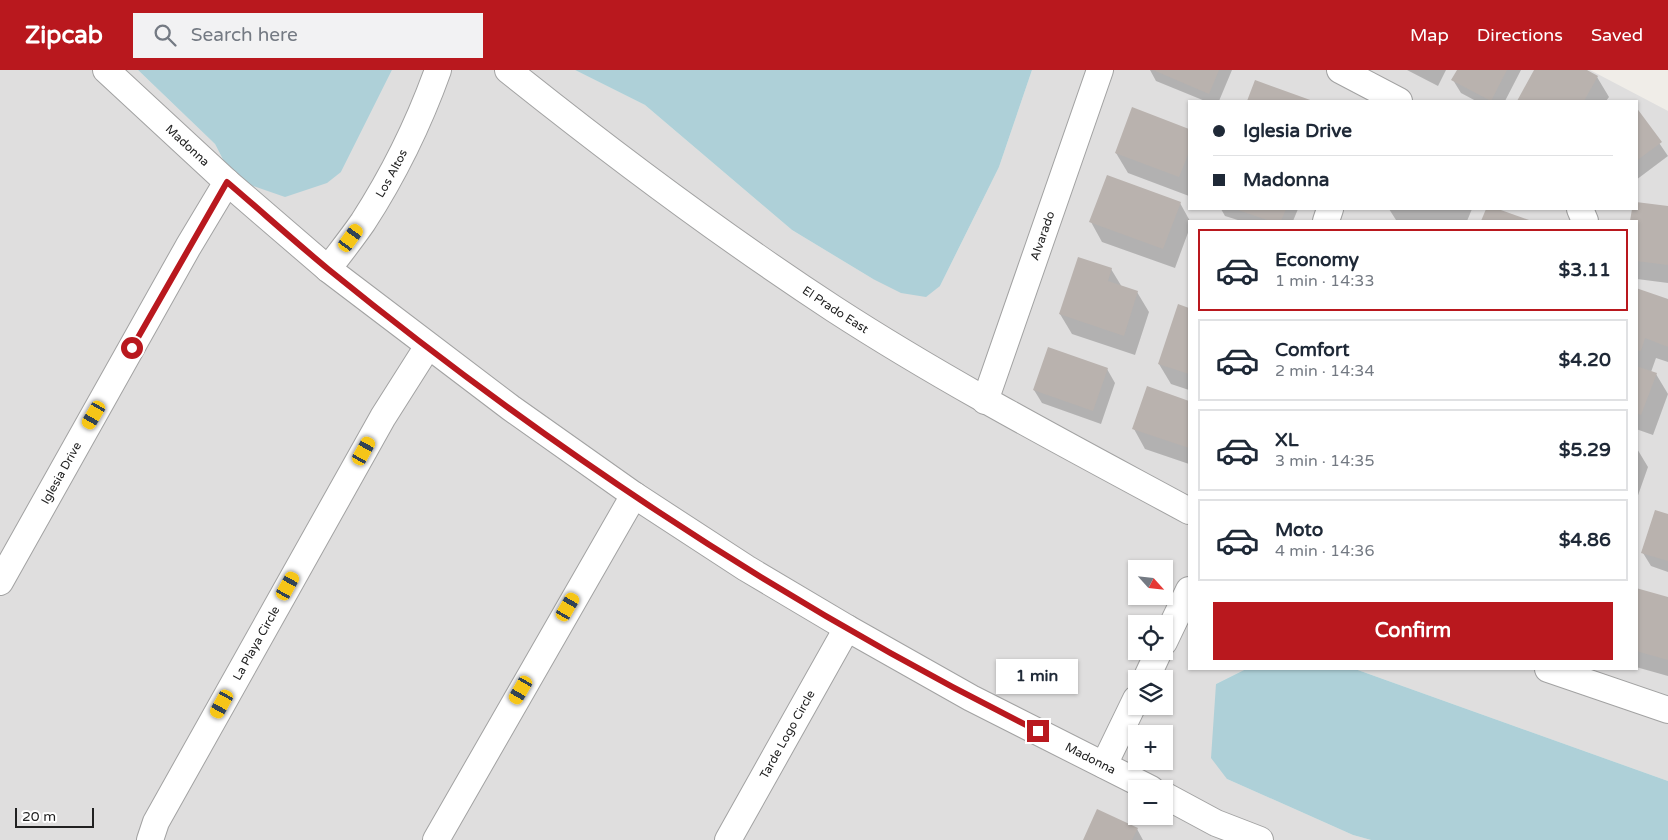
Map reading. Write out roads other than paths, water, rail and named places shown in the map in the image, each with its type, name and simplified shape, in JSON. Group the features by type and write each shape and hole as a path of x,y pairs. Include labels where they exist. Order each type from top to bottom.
{"street":[{"name":"Madonna","path":"106,70 227,182 328,269 511,408 634,495 746,568 847,628 971,698 1133,780"},
{"name":"Los Altos","path":"328,269 362,223 396,166 423,110 438,70"},
{"name":"El Prado East","path":"508,70 608,150 778,272 835,310 985,401 1188,510"},
{"name":"Alvarado","path":"985,401 1100,70"},
{"path":"1340,70 1370,94 1395,100"},
{"name":"Iglesia Drive","path":"0,582 227,182"},
{"name":"La Playa Circle","path":"150,840 156,822 378,426 428,346"},
{"path":"436,840 634,495"},
{"path":"1173,623 1188,592"},
{"name":"Tarde Logo Circle","path":"728,840 847,628"},
{"path":"1551,670 1668,710"},
{"path":"1104,765 1128,715"},
{"path":"1173,800 1216,822 1260,840"}],"water":[{"path":"138,70 392,70 341,172 327,183 285,197 233,179 215,144"},
{"path":"575,70 1032,70 999,167 940,286 926,297 901,293 873,279 792,230 645,105"},
{"path":"1244,670 1358,670 1668,781 1668,840 1371,840 1353,835 1227,779 1211,758 1216,684"}]}
